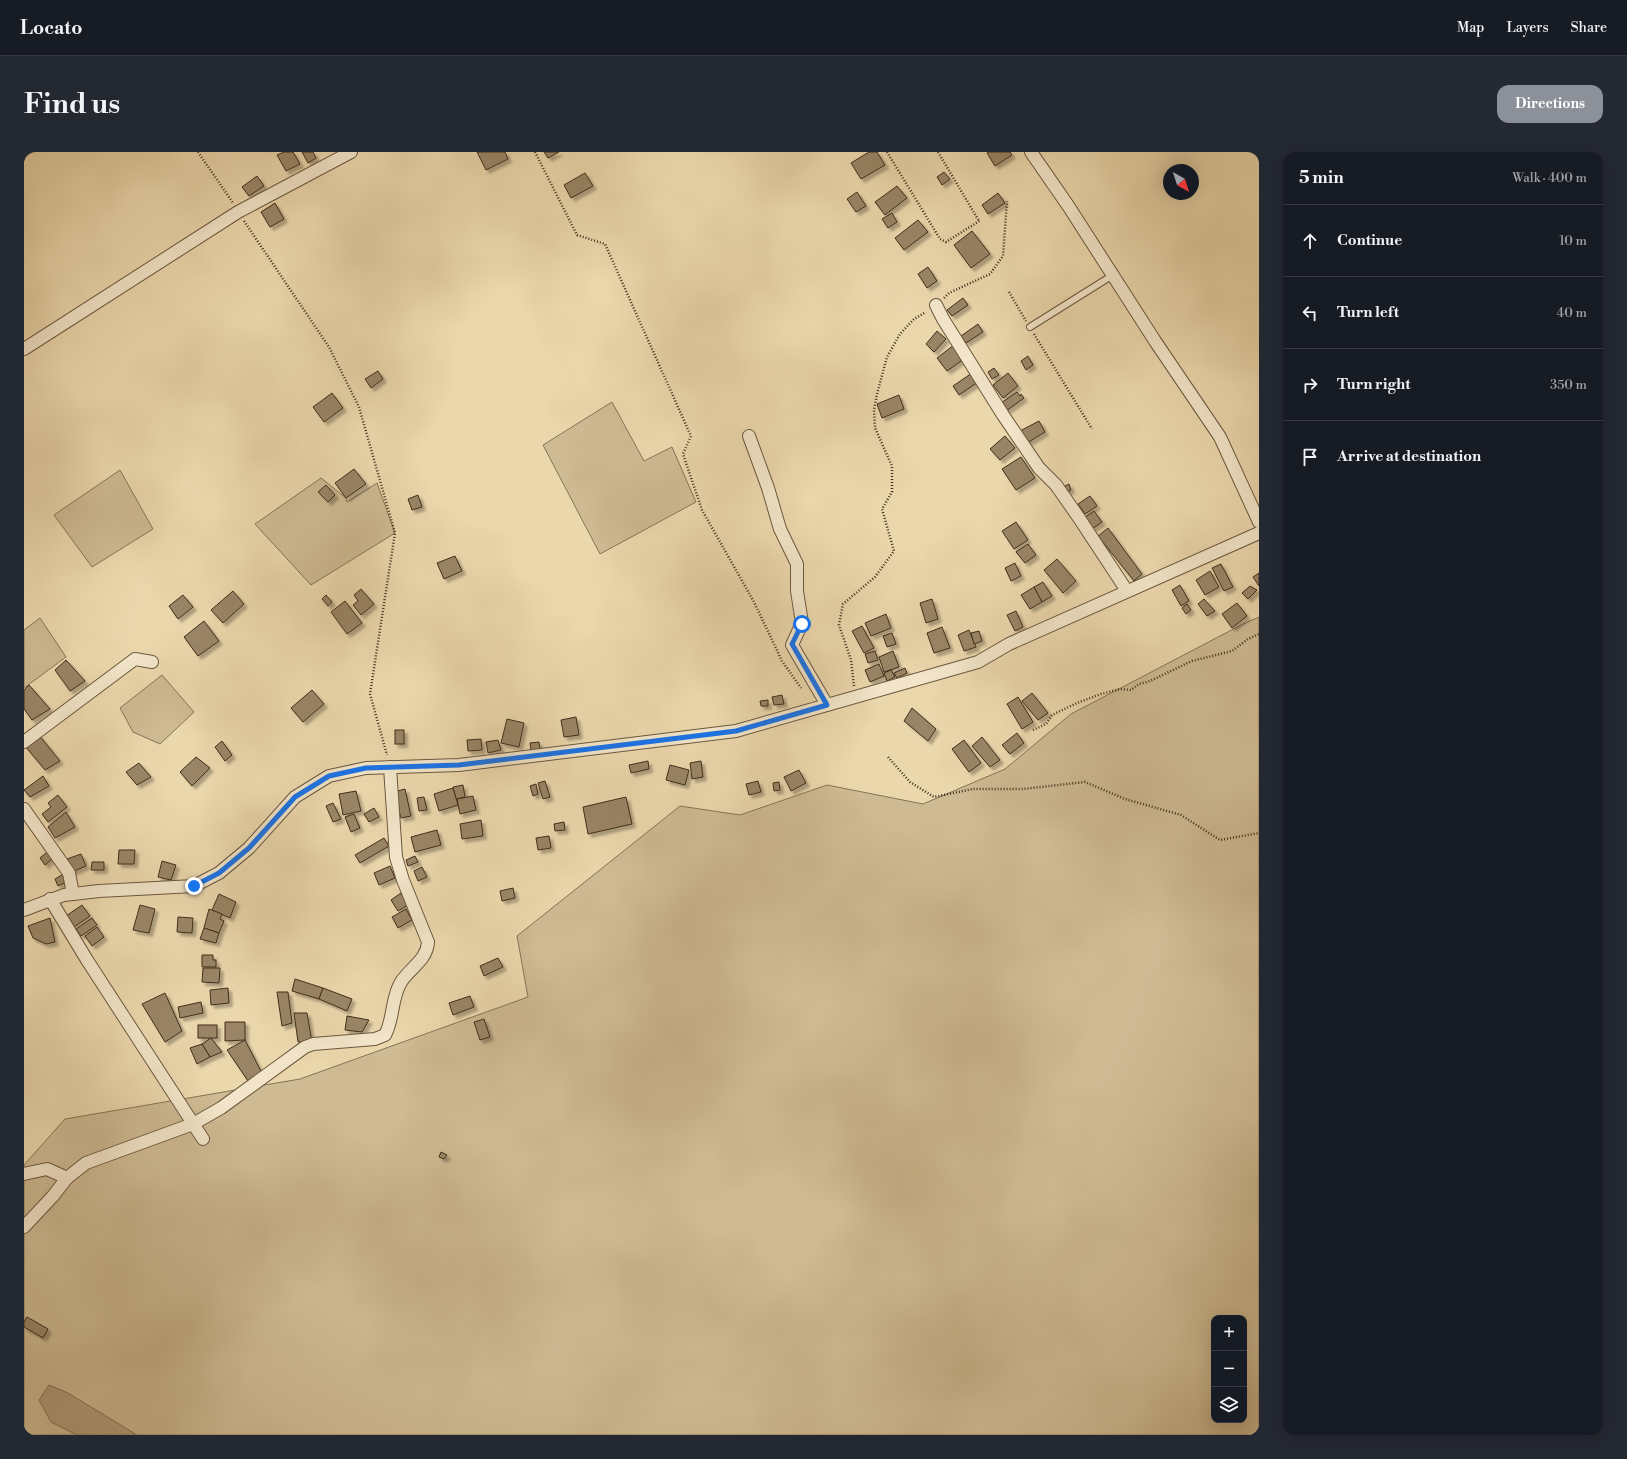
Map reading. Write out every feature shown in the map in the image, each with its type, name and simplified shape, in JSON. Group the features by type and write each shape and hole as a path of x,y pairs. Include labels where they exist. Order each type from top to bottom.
{"street":[{"path":"24,348 239,213 351,152"},
{"path":"1031,152 1069,207 1155,341 1220,437 1259,522"},
{"path":"936,305 1003,416 1039,468 1056,485 1127,591"},
{"path":"749,436 768,488 780,529 797,564 797,591 802,624 792,644 827,705"},
{"path":"24,910 50,899 73,894 99,891 165,889 194,886 219,873 249,848 295,797 329,776 366,768 459,765 736,731 978,662 1009,644 1259,534"},
{"path":"24,742 135,659 152,662"},
{"path":"24,1227 53,1196 67,1178 86,1163 193,1124 221,1108 305,1047 313,1044 375,1039 385,1035 388,1029 395,996 401,982 423,958 427,950 428,942 403,880 396,857 390,767"},
{"path":"24,809 69,873 73,894"},
{"path":"50,899 87,960 203,1139"},
{"path":"24,1174 47,1169 67,1178"}],"lane":[{"path":"1030,327 1113,275"}],"path":[{"path":"198,152 329,347 358,407 395,534 370,694 390,767"},
{"path":"535,152 577,235 605,244 691,436 683,454 702,510 754,602 782,661 803,691"},
{"path":"887,152 940,239 946,242 980,221 938,152"},
{"path":"855,697 851,660 839,625 843,604 874,577 894,551 882,509 892,492 892,466 876,428 874,410 887,357 900,334 914,319 936,305 950,293 990,274 1003,256 1007,201"},
{"path":"1009,292 1092,429"},
{"path":"1033,730 1046,724 1052,714 1077,703 1120,689 1131,690 1139,684 1150,681 1192,661 1232,651 1248,639 1259,634"},
{"path":"888,757 910,782 934,797 973,789 1023,789 1084,782 1125,799 1181,815 1220,840 1259,833"}],"shaded area":[{"path":"612,402 644,461 672,447 696,502 600,554 543,445"},
{"path":"120,470 153,529 92,567 54,515"},
{"path":"321,478 346,498 347,502 377,483 395,533 311,585 255,524"},
{"path":"1259,617 1259,1435 24,1435 24,1165 65,1119 300,1079 528,997 517,936 680,806 740,815 827,785 923,804 1005,769 1071,714"},
{"path":"40,618 66,657 24,688 24,630"},
{"path":"162,675 194,712 160,744 133,732 120,708"},
{"path":"49,1385 68,1393 137,1435 77,1435 51,1422 39,1400"}],"building":[{"path":"284,152 293,152 300,164 286,171 277,155"},
{"path":"302,152 313,152 316,158 308,163"},
{"path":"477,152 505,152 508,159 486,170"},
{"path":"544,152 559,152 548,158"},
{"path":"869,152 877,152 885,165 861,179 851,163"},
{"path":"1010,152 1012,155 995,166 987,153"},
{"path":"944,172 950,179 942,185 937,177"},
{"path":"585,173 593,186 571,198 564,185"},
{"path":"257,176 264,186 249,196 242,187"},
{"path":"897,186 907,198 885,215 875,202"},
{"path":"857,192 866,206 856,212 847,199"},
{"path":"998,193 1005,203 988,214 982,205"},
{"path":"275,203 284,219 270,227 261,212"},
{"path":"892,213 897,222 888,228 882,219"},
{"path":"918,220 928,232 904,250 895,238"},
{"path":"972,231 990,254 971,268 954,245"},
{"path":"928,267 937,281 927,288 918,274"},
{"path":"963,298 968,305 952,316 947,310"},
{"path":"978,324 983,332 966,343 961,336"},
{"path":"937,331 946,339 934,352 926,344"},
{"path":"954,345 964,359 947,371 937,358"},
{"path":"1028,356 1033,365 1026,370 1021,361"},
{"path":"994,368 999,375 992,379 988,372"},
{"path":"378,371 383,379 371,388 365,379"},
{"path":"972,373 978,382 959,395 953,386"},
{"path":"1008,373 1018,386 1003,398 993,385"},
{"path":"1017,392 1024,398 1006,411 1001,403"},
{"path":"332,393 343,408 324,422 313,407"},
{"path":"899,395 904,409 882,418 877,404"},
{"path":"1039,421 1045,432 1027,443 1020,431"},
{"path":"1005,436 1015,448 1000,460 990,449"},
{"path":"1021,457 1035,478 1016,490 1002,469"},
{"path":"354,469 366,484 346,498 335,483"},
{"path":"1069,484 1071,490 1063,493 1061,488"},
{"path":"326,485 335,495 328,502 318,492"},
{"path":"418,495 422,507 412,510 408,499"},
{"path":"1090,496 1097,506 1085,514 1078,504"},
{"path":"1094,511 1102,522 1092,529 1084,518"},
{"path":"1016,522 1028,540 1014,549 1002,531"},
{"path":"1108,528 1142,574 1134,581 1098,536"},
{"path":"1028,544 1036,555 1025,563 1016,552"},
{"path":"455,556 462,571 444,579 437,563"},
{"path":"1057,559 1076,581 1063,593 1044,570"},
{"path":"1015,563 1021,576 1011,581 1005,568"},
{"path":"1221,564 1233,587 1224,591 1212,568"},
{"path":"1210,571 1219,587 1205,595 1196,580"},
{"path":"1259,573 1259,586 1253,577"},
{"path":"1043,582 1052,596 1042,602 1034,587"},
{"path":"1180,585 1189,601 1181,606 1172,590"},
{"path":"1250,586 1257,590 1248,599 1242,593"},
{"path":"1034,587 1042,602 1030,609 1021,595"},
{"path":"361,589 374,604 361,615 353,605 358,601 354,595"},
{"path":"233,591 244,604 223,623 211,610"},
{"path":"183,595 193,607 178,619 169,606"},
{"path":"326,595 332,602 328,606 322,599"},
{"path":"932,599 938,619 926,623 920,603"},
{"path":"1204,599 1215,611 1207,616 1198,604"},
{"path":"345,601 362,623 347,634 331,612"},
{"path":"1237,603 1247,616 1232,628 1222,614"},
{"path":"1187,604 1191,610 1186,614 1182,608"},
{"path":"1016,611 1023,627 1015,631 1007,615"},
{"path":"886,614 891,628 871,636 865,623"},
{"path":"204,621 219,641 198,656 184,637"},
{"path":"862,626 874,648 864,653 852,631"},
{"path":"942,627 950,648 934,653 927,633"},
{"path":"969,630 976,647 964,651 958,635"},
{"path":"979,631 982,641 974,644 971,633"},
{"path":"892,633 896,644 887,647 883,636"},
{"path":"875,651 878,660 868,663 865,654"},
{"path":"893,651 899,667 884,672 879,657"},
{"path":"66,660 85,681 70,691 55,670"},
{"path":"879,664 884,676 870,682 865,670"},
{"path":"905,668 907,673 897,678 894,673"},
{"path":"891,670 895,677 887,681 884,673"},
{"path":"29,685 50,709 32,720 24,709 24,690"},
{"path":"312,690 324,704 303,722 291,708"},
{"path":"1032,693 1048,713 1038,720 1022,701"},
{"path":"782,695 784,704 774,705 772,697"},
{"path":"1018,697 1033,722 1022,729 1007,704"},
{"path":"768,700 768,706 761,706 760,701"},
{"path":"912,708 936,729 928,741 904,721"},
{"path":"576,717 579,735 564,737 561,720"},
{"path":"507,719 524,723 519,747 501,743"},
{"path":"395,730 404,730 404,744 395,744"},
{"path":"1017,733 1024,743 1010,754 1002,745"},
{"path":"39,735 60,761 45,770 25,746"},
{"path":"982,737 1000,760 990,767 972,746"},
{"path":"481,739 482,750 468,751 467,740"},
{"path":"498,740 501,750 488,753 486,742"},
{"path":"964,740 981,763 969,772 952,749"},
{"path":"222,741 232,755 225,761 215,747"},
{"path":"539,742 540,749 531,750 530,743"},
{"path":"196,757 210,768 192,786 180,772"},
{"path":"648,761 649,769 631,773 629,765"},
{"path":"701,761 703,777 692,779 690,763"},
{"path":"139,763 151,777 137,785 126,772"},
{"path":"670,765 689,770 685,785 666,780"},
{"path":"799,770 806,783 791,791 784,777"},
{"path":"43,776 49,786 30,797 24,790"},
{"path":"545,781 550,797 543,799 538,783"},
{"path":"758,781 761,792 749,795 746,784"},
{"path":"779,782 780,790 774,791 773,783"},
{"path":"536,784 538,794 533,796 530,786"},
{"path":"463,785 465,797 456,799 453,787"},
{"path":"453,788 458,805 439,811 434,794"},
{"path":"405,789 411,816 401,818 394,792"},
{"path":"356,791 361,811 343,815 339,794"},
{"path":"58,795 67,807 48,822 42,814 51,807 48,803"},
{"path":"473,796 476,810 460,814 457,799"},
{"path":"424,797 427,810 419,811 417,798"},
{"path":"626,797 632,824 588,834 583,807"},
{"path":"333,803 341,819 333,822 326,806"},
{"path":"374,808 379,817 369,822 364,814"},
{"path":"66,812 75,827 55,838 48,827"},
{"path":"354,814 360,828 351,832 345,817"},
{"path":"481,820 483,836 462,839 460,824"},
{"path":"564,822 565,830 555,831 554,824"},
{"path":"437,830 441,845 415,852 411,837"},
{"path":"549,836 551,848 538,850 536,838"},
{"path":"384,838 389,846 360,863 355,855"},
{"path":"119,850 135,850 134,864 118,864"},
{"path":"47,852 52,859 45,865 40,858"},
{"path":"81,854 86,866 72,872 67,859"},
{"path":"415,856 418,862 408,866 406,860"},
{"path":"162,861 176,865 171,880 158,877"},
{"path":"92,862 104,862 104,870 91,870"},
{"path":"390,866 395,878 379,885 374,873"},
{"path":"422,867 427,877 418,881 414,871"},
{"path":"65,873 68,881 58,886 55,879"},
{"path":"513,888 515,898 502,901 500,891"},
{"path":"401,893 408,905 398,911 391,900"},
{"path":"219,894 236,902 230,918 212,910"},
{"path":"82,905 90,916 74,927 66,916"},
{"path":"140,905 155,909 149,933 133,930"},
{"path":"209,909 222,914 220,919 224,921 219,933 204,928"},
{"path":"406,909 412,920 398,928 392,917"},
{"path":"178,917 193,918 192,933 177,932"},
{"path":"50,918 55,942 46,944 33,938 28,926"},
{"path":"92,918 97,925 81,936 76,929"},
{"path":"97,927 104,937 92,946 85,936"},
{"path":"204,928 219,933 216,943 200,939"},
{"path":"202,955 213,955 213,960 216,960 216,967 202,967"},
{"path":"498,958 503,967 484,976 480,966"},
{"path":"203,968 220,968 219,983 202,982"},
{"path":"295,979 323,988 319,999 292,991"},
{"path":"228,988 229,1003 211,1005 210,990"},
{"path":"323,988 352,999 347,1011 319,999"},
{"path":"277,992 288,992 292,1023 282,1026"},
{"path":"165,993 182,1031 165,1042 142,1004"},
{"path":"470,996 474,1007 453,1015 449,1003"},
{"path":"201,1002 203,1013 180,1018 178,1007"},
{"path":"294,1013 307,1013 312,1042 298,1042"},
{"path":"347,1016 369,1020 362,1032 345,1030"},
{"path":"484,1019 490,1037 480,1040 474,1022"},
{"path":"225,1022 245,1022 245,1040 225,1041"},
{"path":"198,1025 217,1025 217,1038 198,1038"},
{"path":"211,1038 222,1052 210,1057 202,1044"},
{"path":"245,1040 262,1073 248,1081 227,1050"},
{"path":"202,1044 210,1057 197,1064 190,1048"},
{"path":"441,1152 447,1155 444,1159 439,1157"},
{"path":"27,1317 48,1329 43,1338 24,1327 24,1322"}],"route":[{"path":"194,886 219,873 249,848 295,797 329,776 366,768 459,765 736,731 827,705 792,644 802,624"}]}
